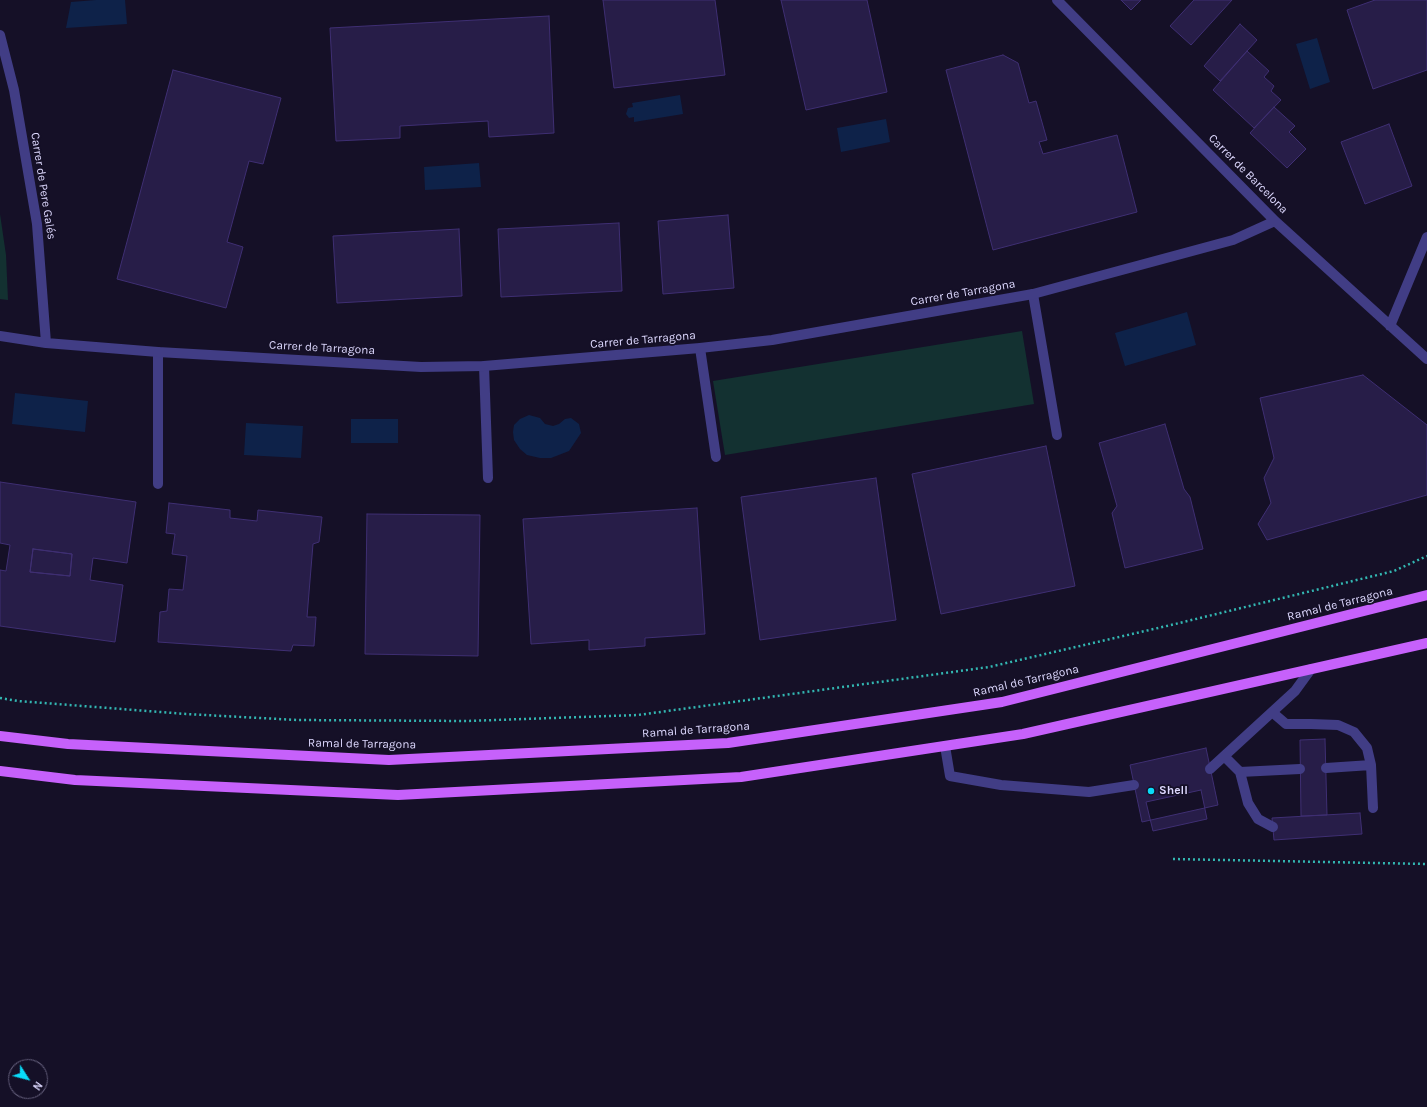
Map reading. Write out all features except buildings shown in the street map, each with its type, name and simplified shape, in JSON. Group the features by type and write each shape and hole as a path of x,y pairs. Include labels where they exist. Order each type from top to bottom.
{"main road":[{"name":"Ramal de Tarragona","path":"0,736 68,744 389,760 728,743 1002,702 1427,595"},
{"path":"0,771 75,780 398,795 740,777 1023,734 1427,643"}],"street":[{"name":"Carrer de Barcelona","path":"1057,0 1275,221 1427,359"},
{"name":"Carrer de Pere Galés","path":"0,35 14,90 37,224 46,343"},
{"name":"Carrer de Tarragona","path":"0,336 46,343 158,352 421,367 484,366 700,348 772,340 1033,294 1233,240 1275,221"},
{"path":"1390,326 1427,237"},
{"path":"1033,294 1057,436"},
{"path":"700,348 716,458"},
{"path":"158,352 158,484"},
{"path":"484,366 488,478"},
{"path":"1210,769 1225,757 1295,691 1311,669"},
{"path":"1272,712 1286,724 1338,726 1354,732 1367,748 1371,765 1373,808"},
{"path":"945,746 950,776 1001,785 1089,792 1134,785"},
{"path":"1225,757 1240,772 1248,803 1258,819 1273,827"},
{"path":"1326,768 1371,765"},
{"path":"1240,772 1300,769"}],"path":[{"path":"0,698 18,701 186,714 297,720 467,721 638,714 989,667 1171,625 1394,570 1427,556"},
{"path":"1173,859 1427,864"}],"green space":[{"path":"0,214 6,255 8,300 0,299"},
{"path":"1022,331 1034,404 725,455 713,381"}],"water":[{"path":"125,0 127,24 66,28 71,2"},
{"path":"1317,38 1330,82 1310,89 1296,44"},
{"path":"680,95 683,114 634,122 634,117 629,118 626,114 628,108 633,107 632,103"},
{"path":"886,119 890,142 841,152 837,128"},
{"path":"479,163 481,187 425,190 424,167"},
{"path":"1187,312 1196,345 1125,366 1115,333"},
{"path":"15,393 88,401 85,432 12,424"},
{"path":"529,415 540,418 545,424 553,426 559,424 565,419 571,418 579,424 581,433 569,451 551,458 540,458 527,455 520,449 514,440 513,432 514,425 520,419"},
{"path":"351,419 398,419 398,443 351,443"},
{"path":"246,423 303,426 301,458 244,455"}],"place":[{"name":"Shell","path":"1151,791"}]}
